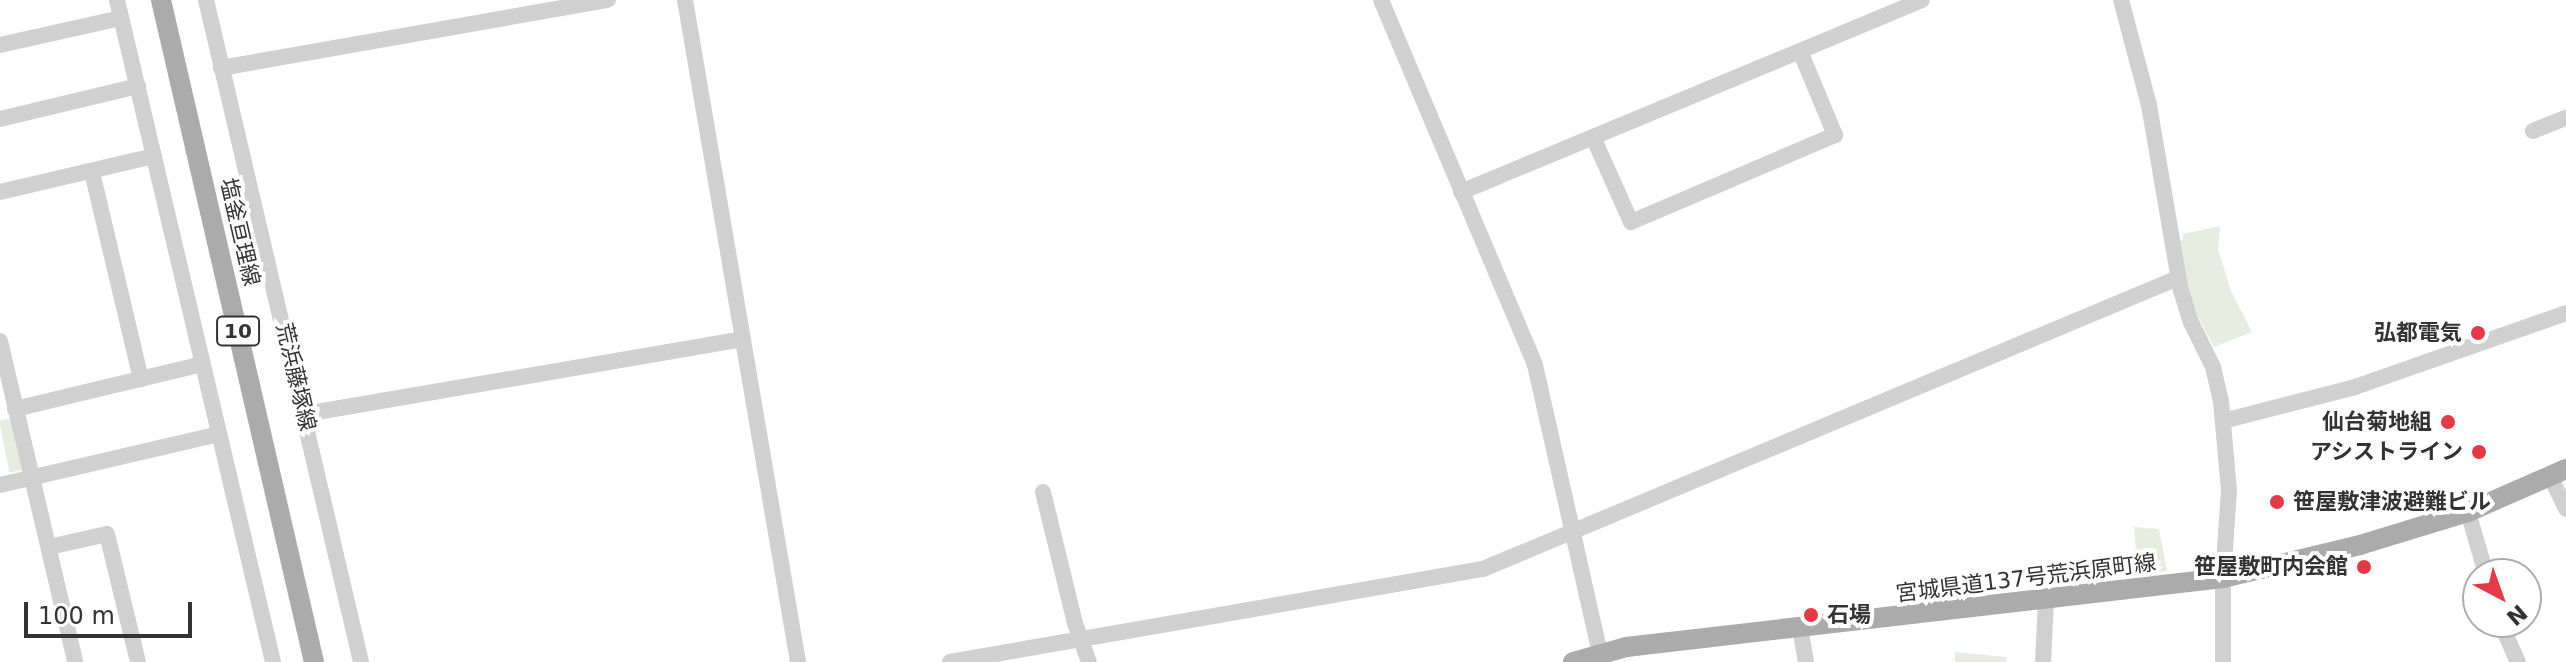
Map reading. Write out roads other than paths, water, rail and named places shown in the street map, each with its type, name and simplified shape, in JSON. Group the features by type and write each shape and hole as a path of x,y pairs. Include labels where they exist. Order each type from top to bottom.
{"main road":[{"name":"塩釜亘理線","path":"161,0 314,662"},
{"name":"宮城県道137号荒浜原町線","path":"1573,662 1626,647 2223,578 2360,545 2468,512 2560,476"}],"street":[{"path":"117,0 273,662"},
{"name":"荒浜藤塚線","path":"206,0 361,662"},
{"path":"221,68 608,0"},
{"path":"685,0 798,662"},
{"path":"1381,0 1535,365 1600,654"},
{"path":"1461,192 1922,0"},
{"path":"2121,0 2149,105 2178,278 2191,322 2213,367 2223,421 2229,490 2223,578 2223,662"},
{"path":"0,45 121,18"},
{"path":"1593,137 1631,222 1835,135 1800,51"},
{"path":"0,119 138,86"},
{"path":"2533,131 2566,118"},
{"path":"0,192 154,156"},
{"path":"92,172 141,379"},
{"path":"950,662 1483,569 2178,278"},
{"path":"2223,421 2355,387 2566,313"},
{"path":"305,414 743,339"},
{"path":"0,341 74,662"},
{"path":"15,409 203,364"},
{"path":"0,485 219,434"},
{"path":"2560,476 2566,509"},
{"path":"1043,492 1075,623 1089,662"},
{"path":"2468,512 2481,558"},
{"path":"49,547 107,534 138,662"},
{"path":"2043,662 2046,600"},
{"path":"1800,628 1806,662"},
{"path":"2507,638 2518,662"}],"place":[{"name":"弘都電気","path":"2478,333"},
{"name":"仙台菊地組","path":"2448,422"},
{"name":"アシストライン","path":"2479,452"},
{"name":"笹屋敷津波避難ビル","path":"2277,502"},
{"name":"笹屋敷町内会館","path":"2364,567"},
{"name":"石場","path":"1811,615"}]}
